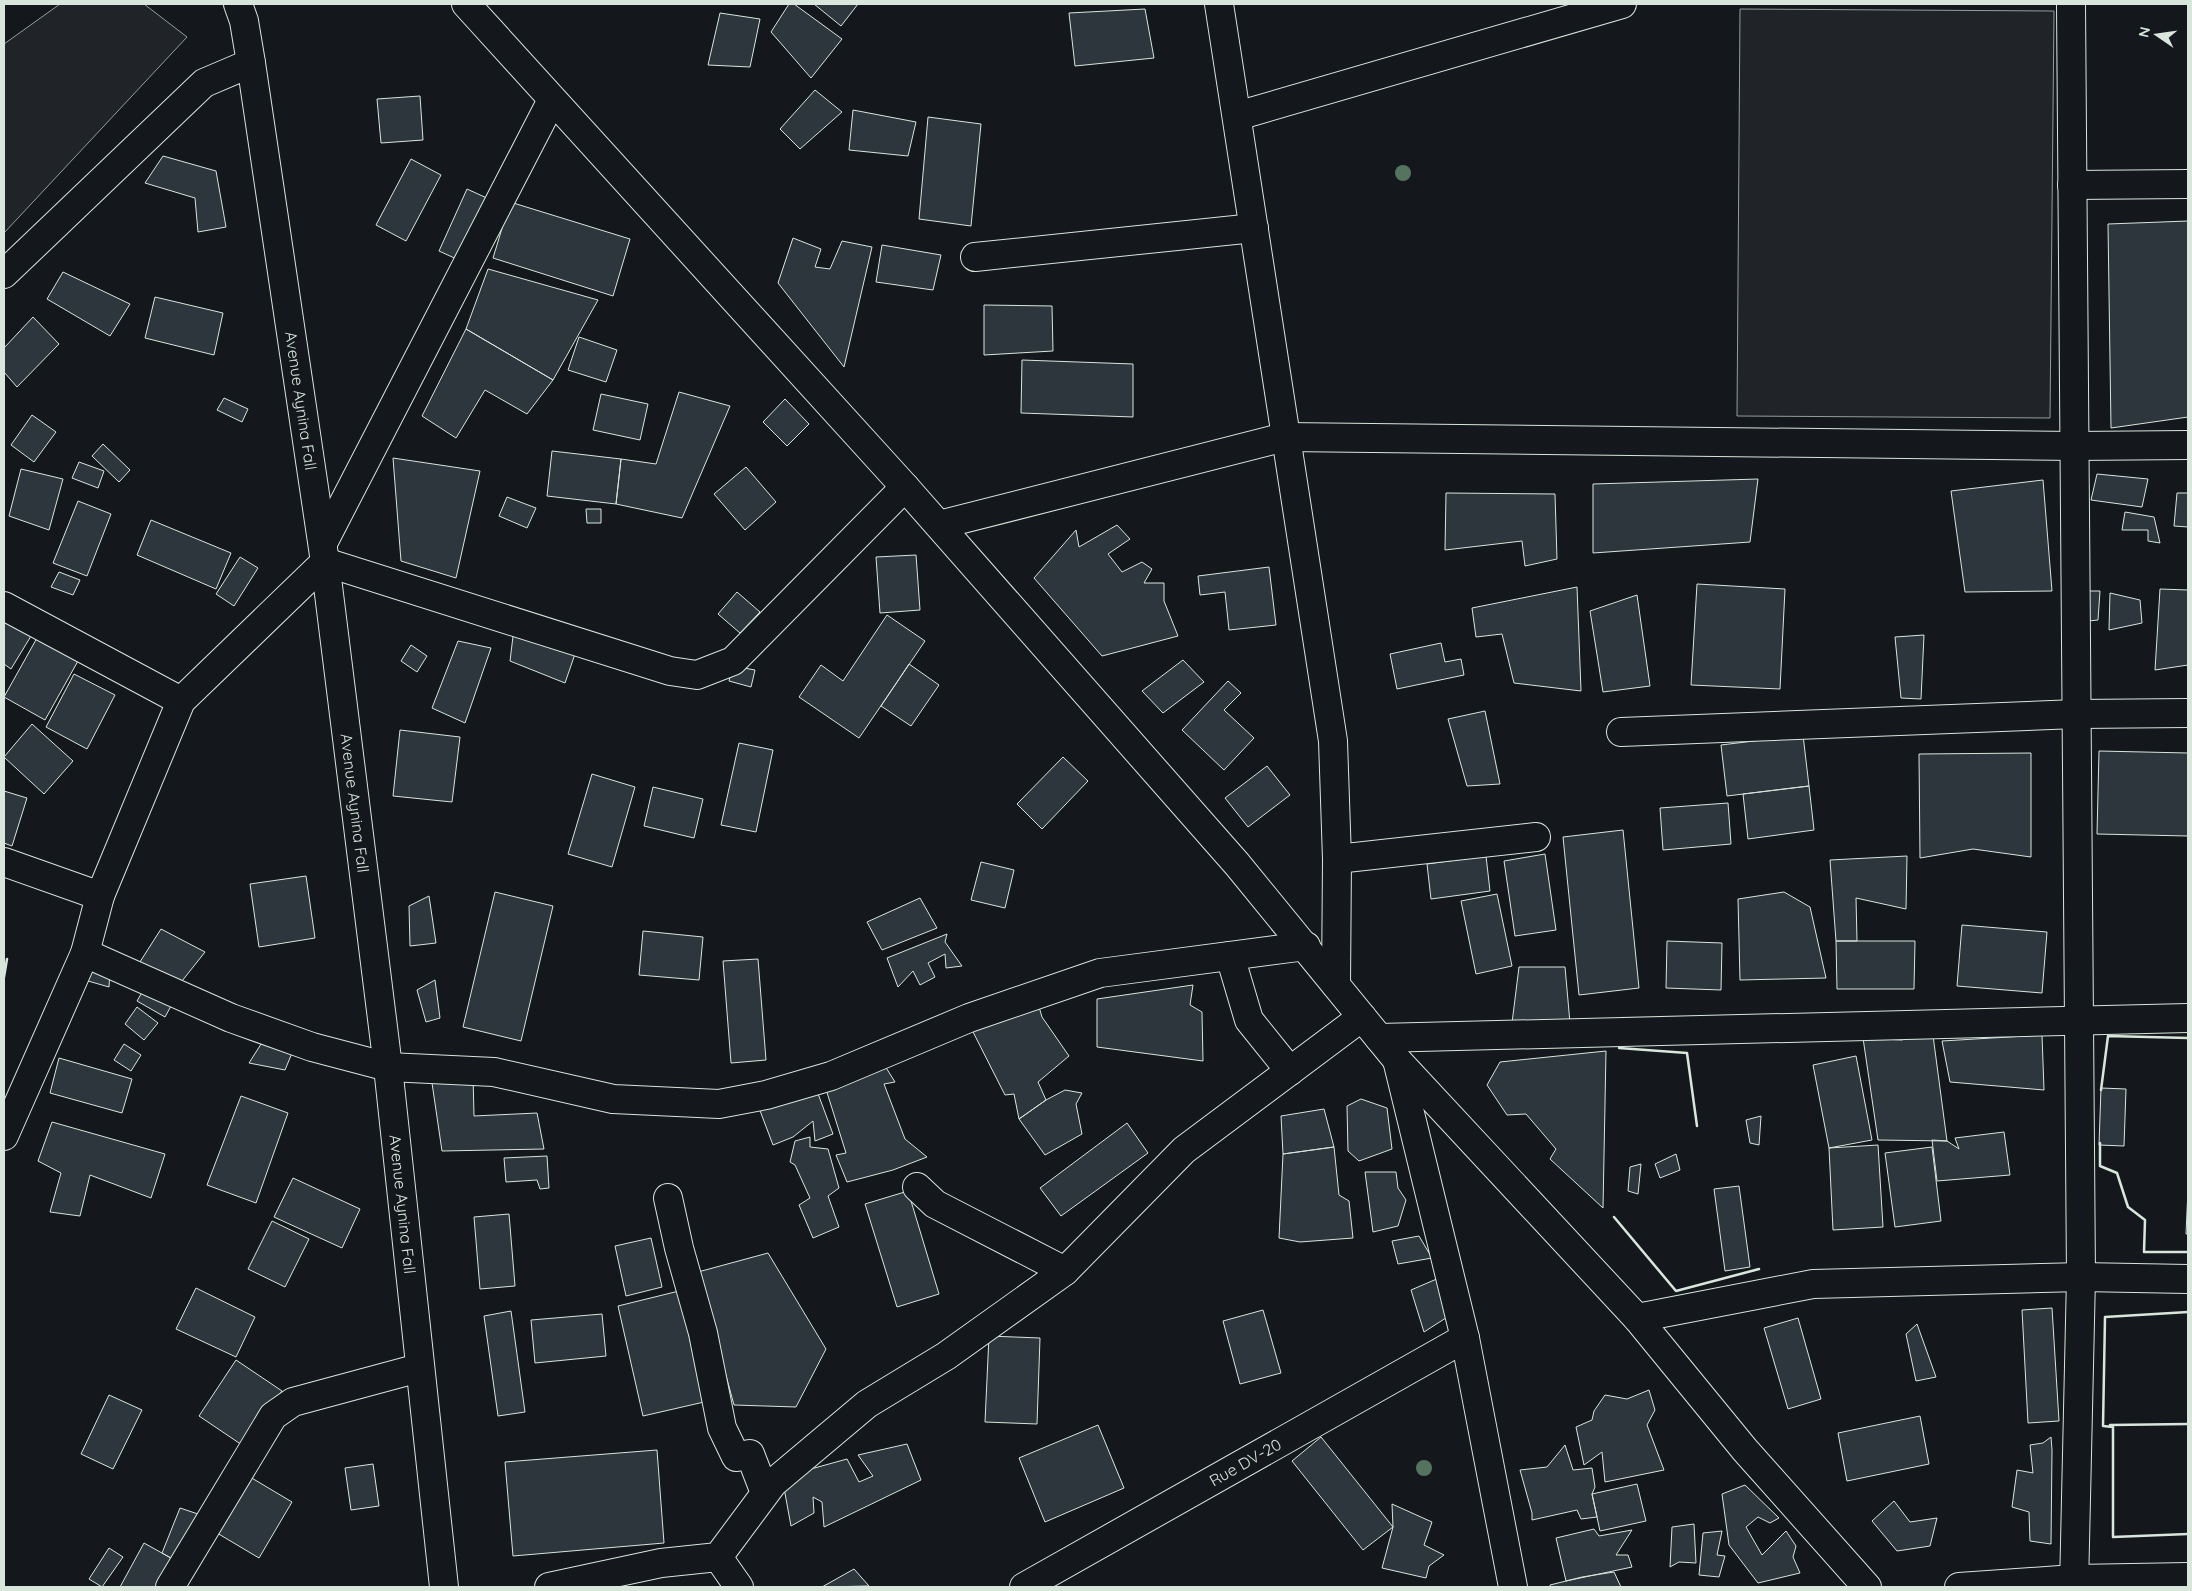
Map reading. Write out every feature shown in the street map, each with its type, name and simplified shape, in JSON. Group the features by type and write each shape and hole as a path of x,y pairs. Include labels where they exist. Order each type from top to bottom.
{"street":[{"path":"466,4 939,525 1237,864 1306,946 1397,1060 1637,1318 1745,1450 1867,1587"},
{"path":"1219,4 1333,742 1337,859 1336,985"},
{"path":"1237,116 1622,4"},
{"path":"2070,4 2081,1277 2074,1583"},
{"name":"Avenue Aynina Fall","path":"244,10 324,552 388,1067 444,1587"},
{"path":"4,274 204,83 251,63"},
{"path":"4,1136 85,953 100,896 181,701 324,552 552,100"},
{"path":"2072,185 2188,184"},
{"path":"975,257 1254,228"},
{"path":"939,525 1285,437 2074,446 2188,445"},
{"path":"324,552 670,671 697,675 733,661 905,487"},
{"path":"4,606 181,701"},
{"path":"1621,732 2077,714 2188,713"},
{"path":"1337,859 1536,837"},
{"path":"4,862 100,896"},
{"path":"85,953 232,1018 312,1047 388,1067 494,1072 613,1099 719,1104 766,1096 831,1076 969,1018 1100,972 1306,946"},
{"path":"1230,956 1249,1020 1290,1072"},
{"path":"549,1587 661,1563 718,1557 773,1483 867,1404 946,1356 1065,1271 1184,1150 1362,1017"},
{"path":"1379,1038 2188,1018"},
{"path":"1397,1060 1465,1338 1513,1587"},
{"path":"917,1187 935,1204 1065,1271"},
{"path":"668,1198 679,1248 703,1332 722,1428 736,1457 750,1454 765,1493"},
{"path":"1637,1318 1813,1284 2081,1277 2188,1279"},
{"name":"Rue DV-20","path":"1024,1587 1465,1338"},
{"path":"170,1587 273,1416 294,1402 419,1368"},
{"path":"718,1557 739,1587"},
{"path":"1959,1587 2188,1577"}],"shaded area":[{"path":"60,4 144,4 187,37 4,233 4,44"},
{"path":"1740,9 2054,11 2050,418 1737,416"}],"building":[{"path":"789,4 794,4 842,39 811,78 771,32"},
{"path":"814,4 858,4 841,26"},
{"path":"1145,9 1154,58 1075,66 1069,13"},
{"path":"720,13 760,19 750,67 708,65"},
{"path":"815,90 842,112 800,149 780,129"},
{"path":"420,96 423,140 381,143 377,99"},
{"path":"853,110 916,122 908,156 849,150"},
{"path":"928,117 981,124 971,226 919,219"},
{"path":"163,156 216,171 226,227 198,232 195,198 145,183"},
{"path":"411,159 441,175 406,241 376,225"},
{"path":"467,189 489,199 461,261 439,251"},
{"path":"510,202 630,239 613,296 493,258"},
{"path":"2188,221 2188,417 2111,428 2108,224"},
{"path":"793,238 821,249 815,267 830,269 842,241 872,247 844,367 778,283"},
{"path":"882,245 941,255 933,290 876,282"},
{"path":"488,269 598,300 553,380 466,329"},
{"path":"63,272 130,304 110,336 47,299"},
{"path":"155,297 223,313 214,355 145,338"},
{"path":"984,305 1052,306 1053,351 984,355"},
{"path":"33,317 59,344 17,387 4,372 4,348"},
{"path":"466,329 553,380 527,414 485,390 456,438 422,416"},
{"path":"579,337 617,350 606,382 568,370"},
{"path":"1022,360 1133,364 1133,417 1021,413"},
{"path":"679,392 730,406 682,518 616,504 621,459 656,464"},
{"path":"601,394 648,404 640,440 593,430"},
{"path":"224,398 248,409 242,422 217,410"},
{"path":"785,399 809,424 787,446 763,422"},
{"path":"32,415 56,432 34,462 11,445"},
{"path":"103,444 130,470 119,482 92,456"},
{"path":"552,451 621,459 616,504 547,496"},
{"path":"393,458 480,471 456,578 401,561"},
{"path":"79,462 104,471 98,488 72,478"},
{"path":"746,467 776,502 745,530 714,494"},
{"path":"21,469 63,479 49,530 9,516"},
{"path":"2097,474 2148,479 2142,507 2091,500"},
{"path":"1758,479 1750,542 1593,553 1593,484"},
{"path":"2043,480 2052,591 1965,592 1951,491"},
{"path":"1446,493 1555,494 1557,559 1525,566 1522,541 1445,550"},
{"path":"2177,493 2188,493 2188,527 2174,526"},
{"path":"507,497 536,508 527,528 499,516"},
{"path":"78,501 111,514 87,576 53,563"},
{"path":"586,509 601,509 601,523 587,523"},
{"path":"2125,512 2154,517 2160,543 2148,541 2148,530 2122,530"},
{"path":"151,520 231,553 216,589 137,555"},
{"path":"1117,525 1130,539 1108,554 1122,572 1142,562 1152,569 1144,583 1164,583 1164,601 1178,636 1102,656 1034,578 1076,530 1079,547"},
{"path":"916,555 920,610 880,613 876,557"},
{"path":"240,557 258,568 234,606 216,594"},
{"path":"1269,567 1276,625 1229,630 1225,592 1200,595 1198,576"},
{"path":"59,572 80,580 73,595 51,587"},
{"path":"1697,584 1785,589 1780,689 1691,685"},
{"path":"1577,587 1581,691 1514,683 1502,634 1476,637 1472,608"},
{"path":"2160,589 2188,590 2188,665 2155,670"},
{"path":"2089,591 2100,591 2098,620 2088,621"},
{"path":"737,592 760,612 740,633 718,614"},
{"path":"2110,593 2140,600 2142,623 2109,630"},
{"path":"1637,595 1650,686 1603,692 1590,611"},
{"path":"887,615 925,641 859,738 799,697 821,665 843,681"},
{"path":"4,620 31,636 11,669 4,664"},
{"path":"514,628 576,651 565,683 510,661"},
{"path":"42,629 83,652 45,720 4,697"},
{"path":"1924,635 1921,699 1901,698 1895,637"},
{"path":"458,641 491,648 465,723 432,708"},
{"path":"1441,643 1445,662 1461,659 1464,675 1397,689 1390,654"},
{"path":"411,645 427,656 417,672 401,661"},
{"path":"1183,660 1204,682 1163,713 1142,691"},
{"path":"909,664 939,685 911,726 881,706"},
{"path":"733,666 755,670 751,687 729,681"},
{"path":"74,674 115,695 87,749 46,727"},
{"path":"1228,681 1241,693 1224,710 1254,738 1224,770 1182,730"},
{"path":"1485,711 1500,784 1467,786 1448,719"},
{"path":"32,724 73,761 44,794 4,757"},
{"path":"400,730 460,737 452,802 393,796"},
{"path":"1803,735 1809,786 1727,796 1721,745"},
{"path":"739,743 773,750 756,832 721,825"},
{"path":"2099,751 2188,753 2188,836 2097,834"},
{"path":"2031,753 2031,857 1973,849 1920,858 1919,754"},
{"path":"1063,757 1088,781 1042,829 1017,804"},
{"path":"1267,766 1290,795 1248,827 1225,798"},
{"path":"592,774 635,787 612,867 568,854"},
{"path":"1809,786 1814,830 1748,839 1743,794"},
{"path":"653,787 703,799 694,838 644,826"},
{"path":"4,791 27,798 12,846 4,843"},
{"path":"1728,803 1731,844 1663,850 1660,808"},
{"path":"1623,830 1639,988 1579,995 1563,837"},
{"path":"1545,854 1556,930 1515,936 1504,861"},
{"path":"1486,856 1490,891 1431,899 1427,864"},
{"path":"1907,856 1906,909 1856,898 1857,941 1836,941 1830,860"},
{"path":"981,862 1014,870 1005,908 971,900"},
{"path":"306,876 315,938 259,947 250,884"},
{"path":"495,892 553,906 521,1041 463,1027"},
{"path":"1784,892 1810,907 1826,978 1740,980 1738,899"},
{"path":"1497,894 1512,966 1476,974 1461,901"},
{"path":"429,896 436,943 410,946 409,906"},
{"path":"920,898 937,928 882,950 867,922"},
{"path":"1962,925 2047,932 2042,993 1957,986"},
{"path":"161,929 205,952 182,981 138,965"},
{"path":"643,931 703,937 699,980 639,975"},
{"path":"947,934 945,942 962,966 946,968 945,954 928,963 935,977 920,985 913,971 898,987 887,958"},
{"path":"1667,941 1722,943 1721,990 1666,988"},
{"path":"1836,941 1915,941 1914,989 1837,989"},
{"path":"758,959 766,1060 731,1063 723,961"},
{"path":"92,966 110,970 109,987 88,981"},
{"path":"1519,967 1565,967 1570,1023 1512,1023"},
{"path":"435,980 440,1018 426,1022 417,990"},
{"path":"1193,985 1190,1005 1202,1012 1203,1061 1097,1047 1097,999"},
{"path":"144,989 171,1006 165,1017 137,1001"},
{"path":"1037,1000 1042,1017 1069,1056 1038,1082 1046,1100 1019,1119 1014,1094 1005,1095 970,1026"},
{"path":"137,1007 158,1023 144,1040 125,1024"},
{"path":"1932,1028 1947,1141 1878,1140 1863,1038 1902,1040"},
{"path":"2042,1035 2044,1090 1950,1082 1942,1041"},
{"path":"263,1041 292,1053 285,1070 249,1063"},
{"path":"124,1044 141,1055 131,1071 114,1060"},
{"path":"1606,1051 1603,1208 1550,1159 1556,1149 1526,1114 1507,1115 1487,1085 1500,1062"},
{"path":"1856,1056 1872,1140 1829,1148 1813,1065"},
{"path":"59,1058 132,1079 122,1113 50,1093"},
{"path":"885,1066 895,1082 884,1084 905,1139 927,1157 893,1170 847,1182 836,1155 846,1153 825,1086"},
{"path":"473,1075 474,1116 537,1113 544,1149 442,1151 432,1083"},
{"path":"2101,1088 2126,1089 2124,1146 2099,1145"},
{"path":"1065,1090 1082,1093 1076,1104 1082,1134 1045,1155 1019,1119 1046,1100"},
{"path":"817,1091 833,1134 815,1141 813,1121 793,1137 773,1145 759,1108"},
{"path":"241,1096 288,1113 256,1203 207,1185"},
{"path":"1361,1099 1387,1108 1392,1149 1359,1161 1348,1151 1347,1106"},
{"path":"1324,1109 1334,1147 1283,1154 1281,1116"},
{"path":"1761,1116 1759,1145 1750,1143 1746,1120"},
{"path":"52,1122 165,1154 151,1198 90,1175 80,1216 50,1212 61,1173 38,1161"},
{"path":"1127,1123 1148,1153 1061,1216 1040,1188"},
{"path":"2004,1132 2010,1175 1937,1181 1932,1140 1947,1141 1959,1149 1955,1138"},
{"path":"810,1137 810,1147 828,1149 839,1188 828,1196 839,1227 813,1238 799,1205 810,1198 795,1165 790,1162 795,1141"},
{"path":"1878,1145 1883,1227 1833,1230 1829,1148"},
{"path":"1334,1147 1339,1195 1349,1201 1353,1238 1300,1242 1279,1238 1283,1154"},
{"path":"1932,1147 1941,1221 1895,1227 1885,1153"},
{"path":"1676,1154 1680,1170 1660,1178 1655,1164"},
{"path":"547,1156 549,1188 540,1189 537,1180 506,1182 504,1158"},
{"path":"1641,1164 1638,1194 1628,1191 1630,1167"},
{"path":"1365,1172 1396,1172 1398,1188 1406,1200 1398,1226 1373,1232"},
{"path":"293,1178 360,1209 342,1248 274,1217"},
{"path":"1739,1186 1750,1267 1725,1271 1714,1189"},
{"path":"2188,1189 2188,1234 2186,1234"},
{"path":"908,1191 939,1294 897,1307 865,1204"},
{"path":"509,1214 515,1286 480,1289 474,1217"},
{"path":"272,1221 309,1239 285,1287 248,1269"},
{"path":"1419,1236 1432,1258 1398,1264 1392,1241"},
{"path":"651,1238 662,1287 626,1296 615,1246"},
{"path":"768,1253 826,1349 796,1407 734,1405 698,1272"},
{"path":"1439,1278 1452,1314 1424,1332 1411,1290"},
{"path":"196,1288 255,1317 236,1357 176,1329"},
{"path":"679,1291 704,1402 643,1416 618,1306"},
{"path":"2052,1308 2059,1421 2028,1423 2022,1310"},
{"path":"1263,1310 1281,1373 1240,1384 1223,1321"},
{"path":"511,1311 525,1412 498,1416 484,1316"},
{"path":"602,1314 606,1356 535,1363 531,1320"},
{"path":"1798,1318 1821,1399 1788,1409 1764,1328"},
{"path":"1917,1324 1936,1377 1916,1381 1906,1334"},
{"path":"989,1336 1040,1338 1037,1424 985,1422"},
{"path":"236,1360 282,1391 245,1447 199,1416"},
{"path":"1649,1390 1655,1410 1647,1425 1664,1470 1605,1482 1602,1452 1584,1465 1576,1427 1592,1420 1594,1411 1605,1395 1627,1399"},
{"path":"109,1395 142,1410 113,1469 81,1454"},
{"path":"1920,1416 1929,1464 1847,1481 1838,1433"},
{"path":"1098,1425 1124,1488 1045,1522 1019,1458"},
{"path":"1321,1437 1393,1527 1363,1550 1292,1461"},
{"path":"2051,1437 2051,1544 2030,1541 2029,1512 2012,1507 2017,1470 2033,1473 2030,1445 2043,1443"},
{"path":"907,1444 921,1480 824,1527 822,1502 813,1497 814,1513 791,1526 782,1477 847,1459 859,1482 873,1476 858,1455"},
{"path":"1565,1445 1573,1470 1592,1468 1595,1487 1592,1494 1597,1517 1581,1519 1577,1510 1532,1520 1532,1513 1520,1470 1547,1467"},
{"path":"657,1450 664,1543 513,1556 505,1462"},
{"path":"373,1464 379,1506 351,1510 345,1468"},
{"path":"250,1477 292,1502 259,1558 217,1533"},
{"path":"1637,1484 1646,1521 1600,1531 1592,1494"},
{"path":"1745,1485 1779,1518 1770,1523 1758,1517 1746,1527 1762,1555 1786,1531 1796,1546 1793,1557 1800,1573 1758,1583 1729,1545 1722,1494"},
{"path":"1894,1501 1910,1522 1937,1518 1930,1546 1897,1551 1872,1521"},
{"path":"1392,1504 1432,1522 1424,1545 1444,1555 1429,1566 1426,1578 1382,1568 1393,1527"},
{"path":"180,1508 204,1516 178,1562 162,1553"},
{"path":"1694,1524 1696,1563 1679,1562 1670,1567 1672,1527"},
{"path":"1594,1529 1599,1536 1632,1530 1616,1555 1628,1555 1632,1567 1566,1581 1556,1538"},
{"path":"1722,1531 1717,1555 1725,1556 1719,1577 1699,1575 1703,1533"},
{"path":"144,1543 178,1562 164,1587 120,1587"},
{"path":"109,1548 123,1557 102,1587 89,1579"},
{"path":"854,1569 869,1586 822,1587"},
{"path":"1614,1572 1621,1587 1550,1587 1550,1585 1582,1577"}],"wall":[{"path":"4,977 7,959"},
{"path":"2101,1090 2108,1036 2188,1038"},
{"path":"1619,1048 1687,1053 1697,1126"},
{"path":"2100,1143 2100,1166 2117,1173 2128,1207 2145,1220 2144,1252 2188,1252"},
{"path":"1614,1217 1676,1291 1759,1269"},
{"path":"2188,1312 2105,1317 2103,1426 2113,1427 2113,1537 2188,1534"},
{"path":"2110,1425 2188,1424"}]}
